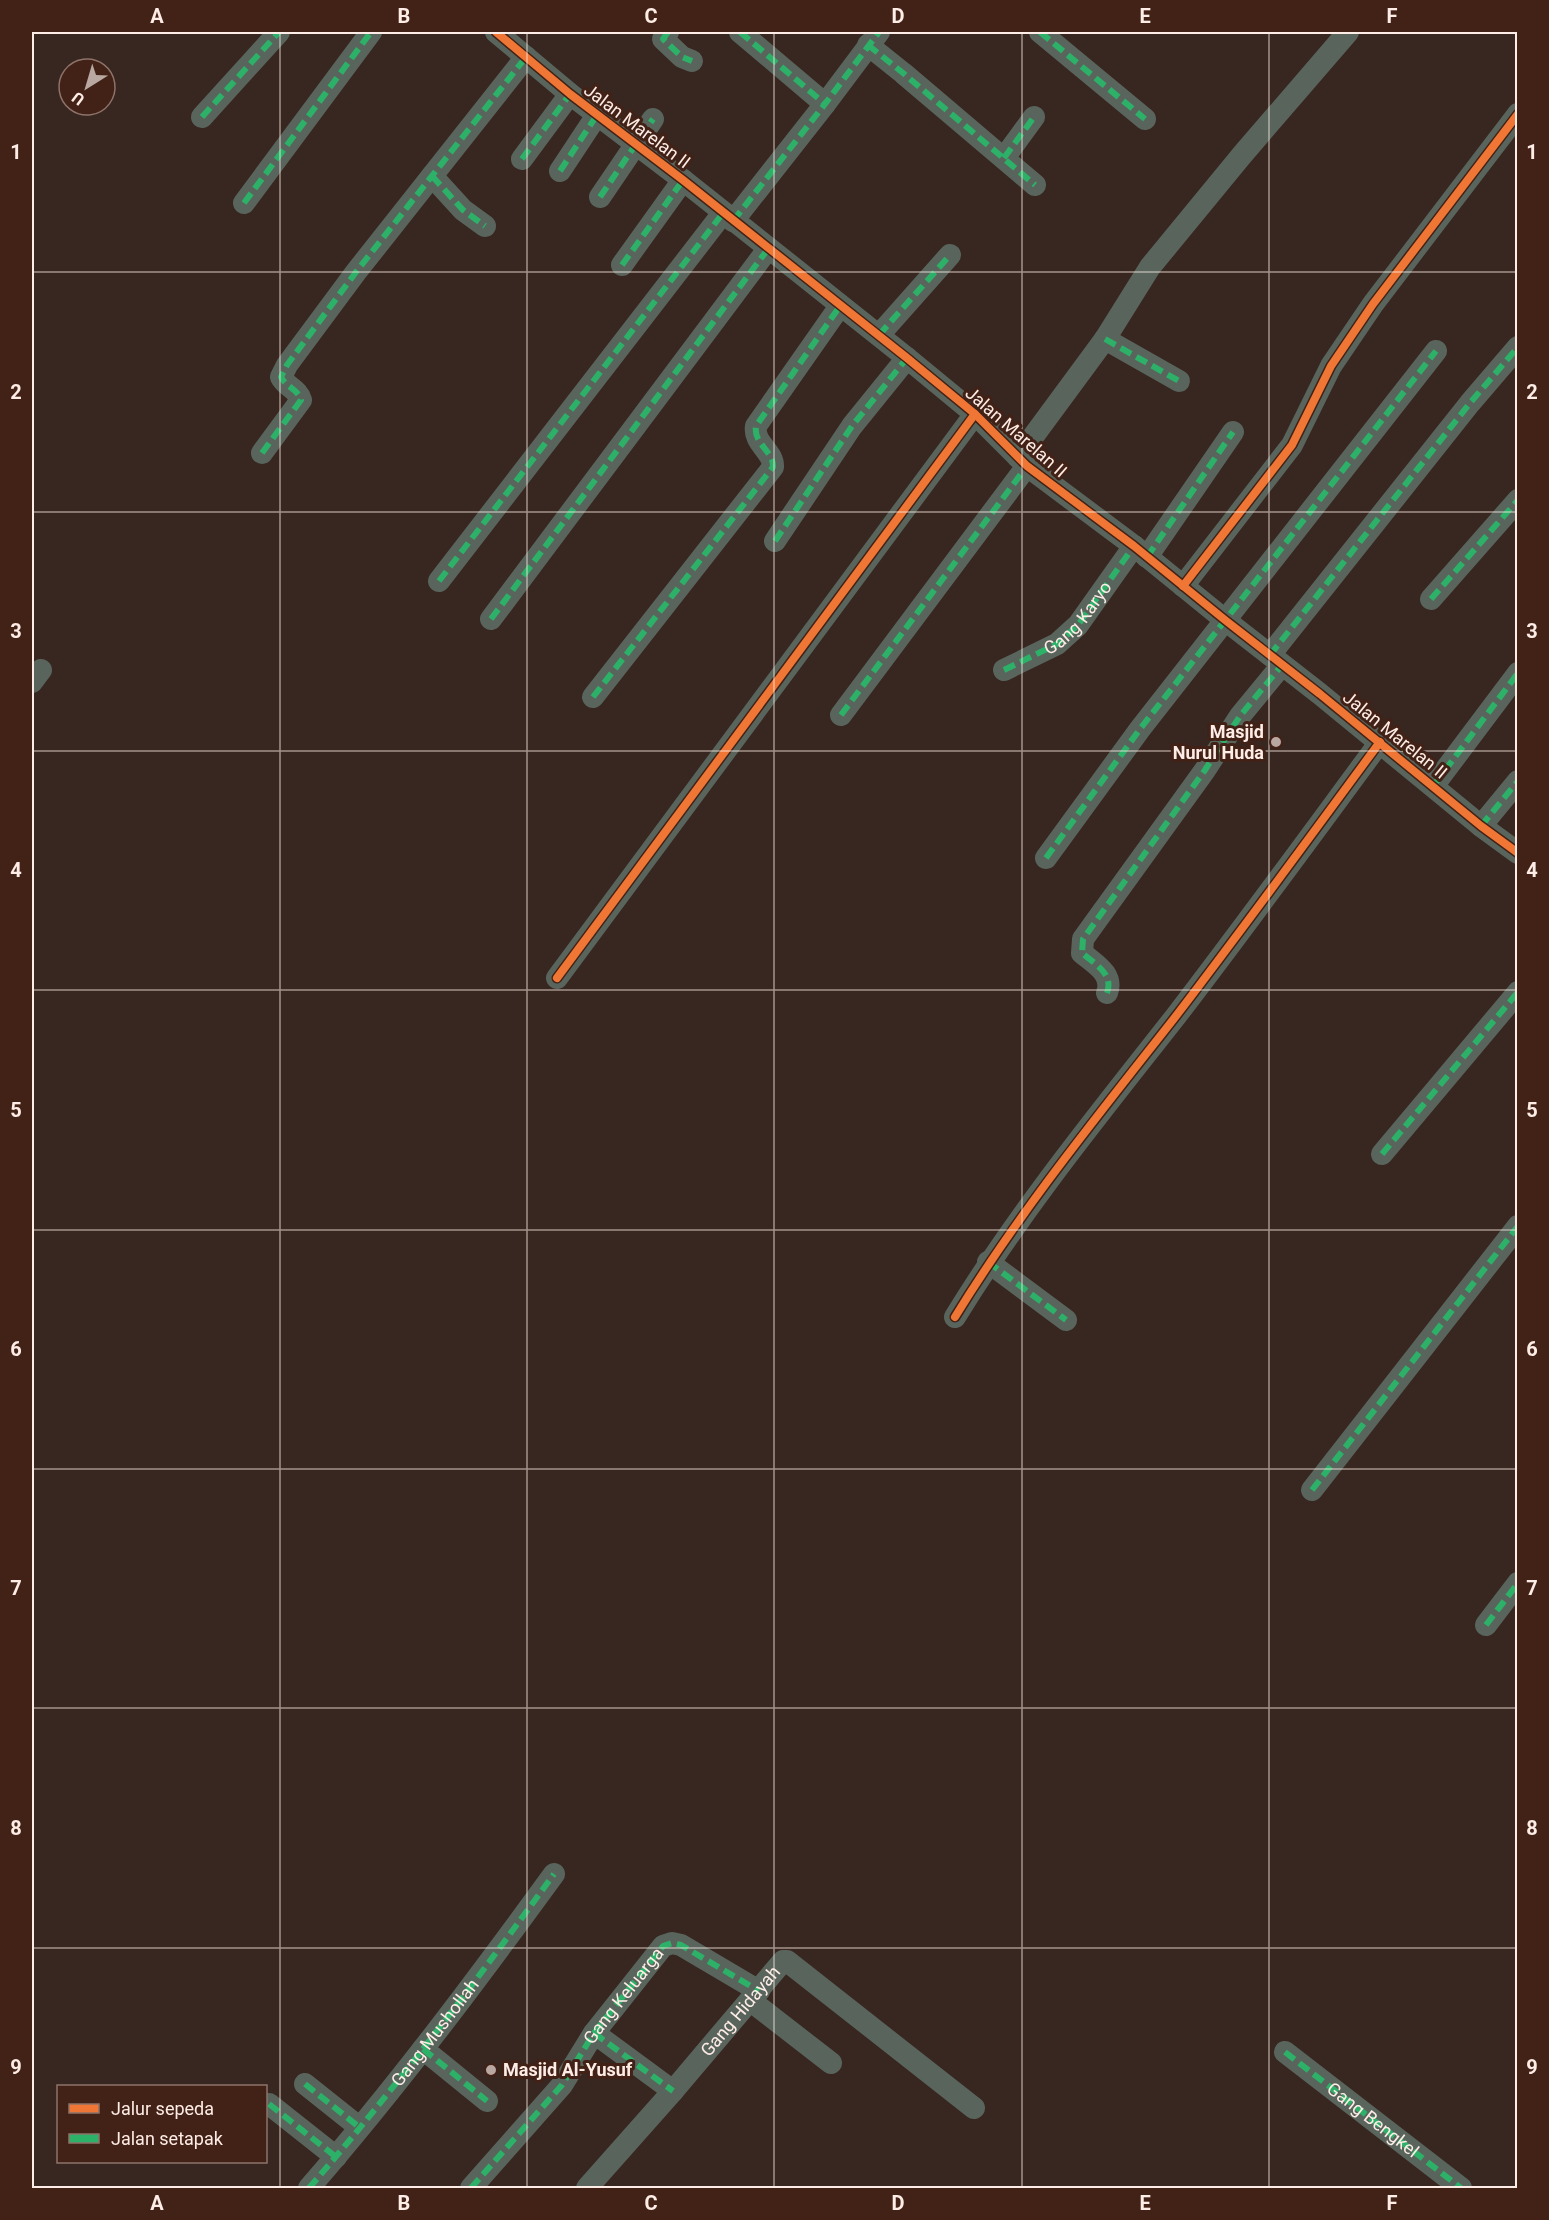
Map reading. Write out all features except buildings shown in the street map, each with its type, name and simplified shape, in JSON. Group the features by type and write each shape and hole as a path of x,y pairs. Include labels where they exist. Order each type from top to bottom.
{"street":[{"path":"202,117 279,32"},
{"path":"244,203 371,32"},
{"name":"Jalan Marelan II","path":"496,32 570,94 879,335 975,414 1023,461 1434,785 1481,826 1518,853"},
{"path":"668,32 663,39 682,57 692,61"},
{"path":"740,32 825,104"},
{"path":"1040,32 1145,119"},
{"path":"841,715 1023,461 1150,267 1242,155 1348,32"},
{"path":"439,581 728,217 825,104 873,38 903,73 1035,185"},
{"path":"262,453 301,400 299,393 283,381 282,373 356,272 526,57"},
{"path":"522,159 570,94"},
{"path":"1183,586 1292,445 1331,366 1372,304 1518,114"},
{"path":"560,171 597,115"},
{"path":"1004,158 1034,117"},
{"path":"600,197 653,118"},
{"path":"432,176 463,210 485,226"},
{"path":"622,265 683,180"},
{"path":"491,619 768,249"},
{"path":"879,335 950,255"},
{"path":"593,697 773,467 773,460 757,440 756,426 840,306"},
{"path":"1105,339 1179,381"},
{"path":"1107,993 1110,985 1109,978 1082,953 1083,939 1205,770 1276,660 1470,403 1518,347"},
{"path":"1046,858 1140,729 1436,351"},
{"path":"775,540 852,426 907,358"},
{"path":"557,978 975,414"},
{"name":"Gang Karyo","path":"1004,670 1067,636 1078,625 1140,552 1233,432"},
{"path":"1431,599 1518,500"},
{"path":"1434,785 1518,673"},
{"path":"955,1317 988,1262 1084,1131 1177,1014 1380,742"},
{"path":"1481,826 1518,781"},
{"path":"1382,1154 1518,992"},
{"path":"1312,1490 1518,1226"},
{"path":"988,1262 1066,1320"},
{"path":"1486,1625 1518,1583"},
{"name":"Gang Mushollah","path":"309,2188 482,1974 554,1874"},
{"name":"Gang Keluarga","path":"471,2188 562,2085 594,2033 663,1946 681,1945 755,1996"},
{"name":"Gang Hidayah","path":"588,2188 674,2091 780,1964 787,1961 974,2108"},
{"path":"755,1996 831,2063"},
{"path":"594,2033 674,2091"},
{"path":"423,2049 487,2101"},
{"name":"Gang Bengkel","path":"1285,2052 1461,2188"},
{"path":"305,2084 359,2127"},
{"path":"269,2104 336,2157"}],"marked path":[{"path":"202,117 279,32"},
{"path":"244,203 371,32"},
{"path":"668,32 663,39 682,57 692,61"},
{"path":"740,32 825,104"},
{"path":"733,221 879,32"},
{"path":"1040,32 1145,119"},
{"path":"868,45 1035,185"},
{"path":"262,453 301,400 281,377 287,365 356,272 526,57"},
{"path":"522,159 570,94"},
{"path":"560,171 597,115"},
{"path":"1004,158 1034,117"},
{"path":"600,197 653,119"},
{"path":"432,176 463,210 485,226"},
{"path":"622,265 683,180"},
{"path":"439,581 723,213"},
{"path":"491,619 768,249"},
{"path":"879,335 950,255"},
{"path":"593,697 773,467 770,456 760,443 756,426 840,306"},
{"path":"1105,339 1179,381"},
{"path":"1270,655 1470,403 1518,347"},
{"path":"1046,858 1140,729 1436,351"},
{"path":"775,541 852,426 907,358"},
{"path":"1147,557 1233,432"},
{"path":"841,715 1027,466"},
{"path":"1431,599 1518,500"},
{"path":"1004,670 1057,644 1078,625 1134,546"},
{"path":"1107,993 1106,975 1082,953 1083,939 1205,770 1240,716 1282,665"},
{"path":"1434,785 1518,673"},
{"path":"1481,826 1518,781"},
{"path":"1382,1154 1518,992"},
{"path":"1312,1490 1518,1226"},
{"path":"988,1262 1066,1320"},
{"path":"1486,1625 1518,1583"},
{"path":"309,2188 435,2034 554,1874"},
{"path":"471,2188 562,2085 594,2033 663,1946 672,1943 681,1945 759,1991"},
{"path":"594,2033 673,2091"},
{"path":"423,2049 487,2101"},
{"path":"1285,2052 1461,2188"},
{"path":"305,2084 359,2127"},
{"path":"269,2104 336,2157"}],"cycle path":[{"path":"496,32 570,94 683,180 907,358 975,414 1027,466 1134,546 1481,826 1518,853"},
{"path":"1183,586 1292,445 1331,366 1373,304 1518,114"},
{"path":"557,978 975,414"},
{"path":"955,1317 1033,1201 1202,982 1380,742"}],"place":[{"name":"Masjid Nurul Huda","path":"1276,742"},
{"name":"Masjid Al-Yusuf","path":"491,2070"}]}
